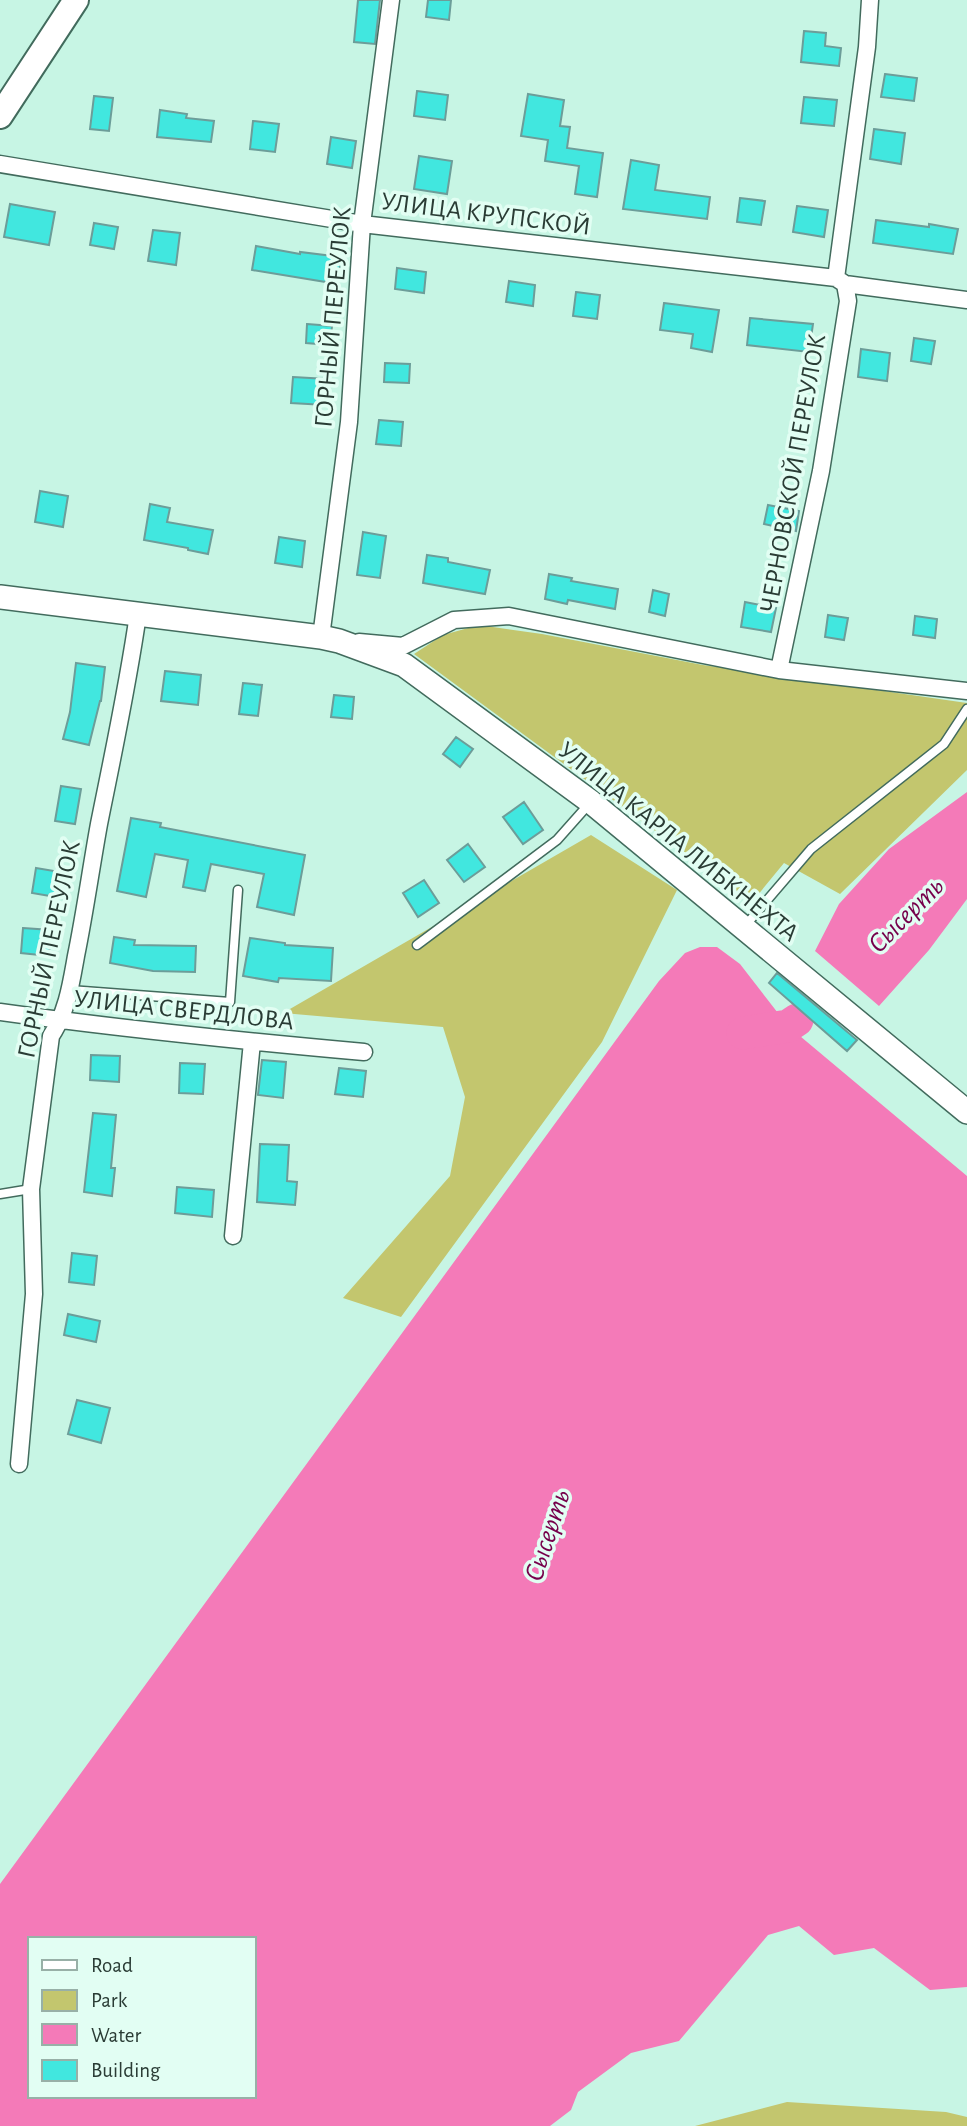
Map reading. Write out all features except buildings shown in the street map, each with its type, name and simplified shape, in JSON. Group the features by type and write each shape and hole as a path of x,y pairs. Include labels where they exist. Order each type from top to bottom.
{"main road":[{"path":"0,116 76,0"}],"street":[{"name":"ГОРНЫЙ ПЕРЕУЛОК","path":"330,639 349,422 362,224 391,0"},
{"name":"ЧЕРНОВСКОЙ ПЕРЕУЛОК","path":"779,670 821,471 848,301 840,281 870,0"},
{"name":"УЛИЦА КРУПСКОЙ","path":"0,164 362,224 840,281 967,300"},
{"name":"УЛИЦА КАРЛА ЛИБКНЕХТА","path":"0,597 403,646 454,620 509,615 779,670 967,691"},
{"name":"ГОРНЫЙ ПЕРЕУЛОК","path":"19,1464 34,1294 32,1189 51,1036 61,1021 70,990 99,825 128,685 138,614"},
{"name":"УЛИЦА КАРЛА ЛИБКНЕХТА","path":"330,639 404,665 591,802 967,1112"},
{"name":"УЛИЦА СВЕРДЛОВА","path":"0,1012 252,1042 364,1052"},
{"path":"233,1236 252,1042"}],"lane":[{"path":"744,928 811,849 944,744 967,709"},
{"path":"417,945 557,840 591,802"},
{"path":"70,990 230,1002 238,890"},
{"path":"0,1194 32,1189"}],"green space":[{"path":"479,625 542,634 703,665 967,703 967,770 840,894 784,863 752,902 414,654 443,635"},
{"path":"591,835 677,890 602,1042 401,1317 343,1298 450,1176 465,1097 443,1027 283,1013"},
{"path":"787,2102 946,2112 967,2117 967,2126 695,2126"}],"water":[{"path":"967,792 967,899 929,950 879,1006 815,951 839,904 889,849"},
{"path":"700,947 717,947 740,964 788,1026 967,1176 967,1987 930,1990 874,1948 834,1955 799,1926 768,1935 679,2041 631,2053 578,2092 571,2110 550,2126 0,2126 0,1884 659,981 685,953"}],"waterway":[{"name":"Сысерть","path":"743,1033 788,1026 797,1020"}]}
